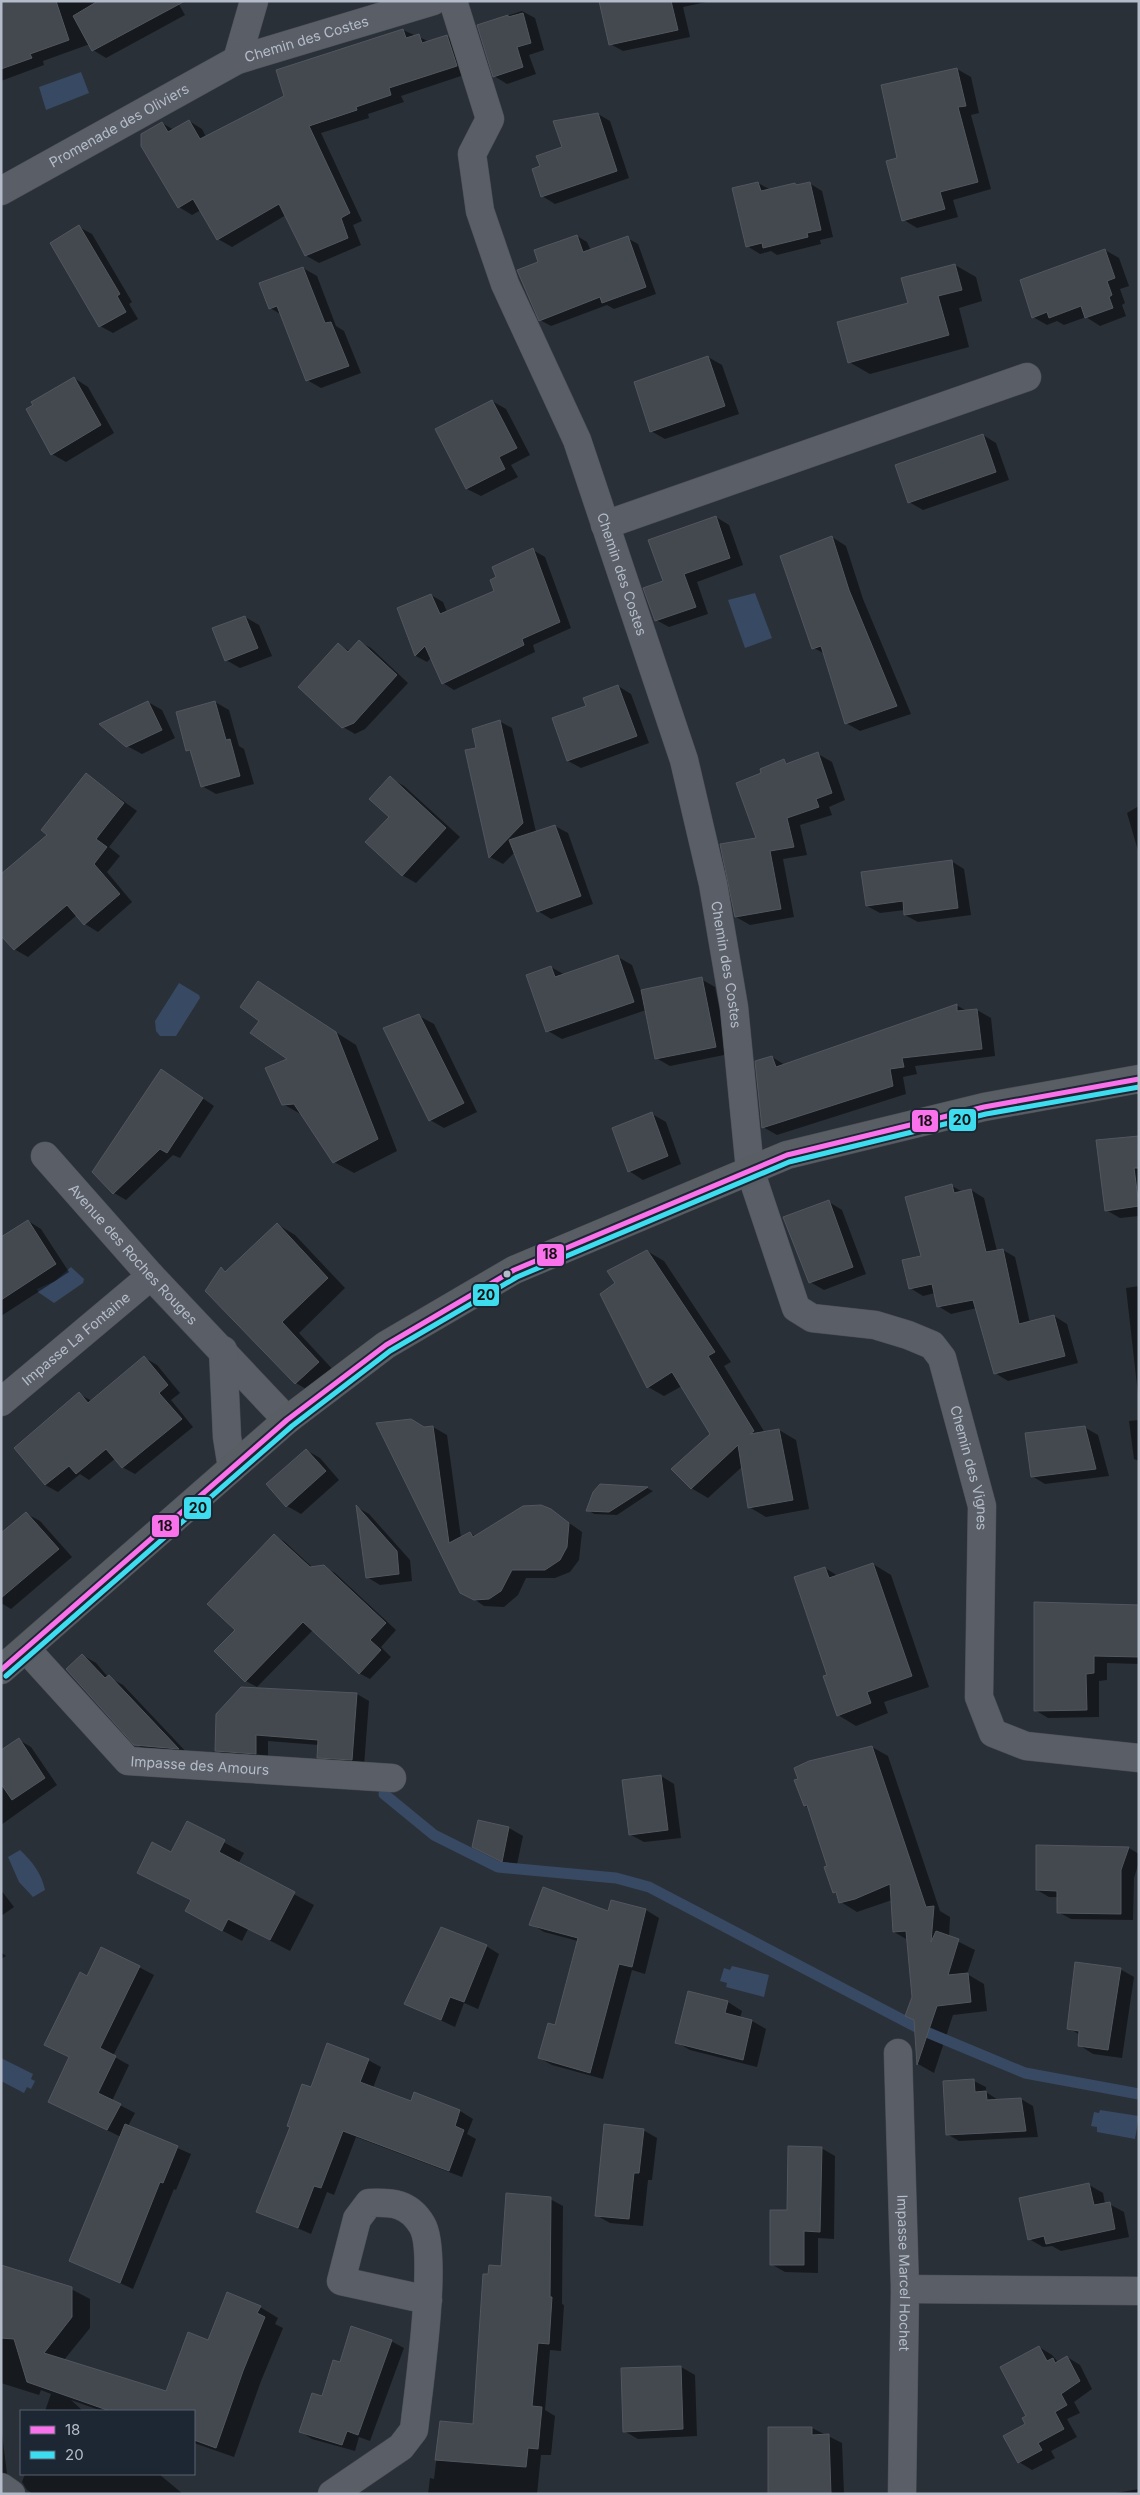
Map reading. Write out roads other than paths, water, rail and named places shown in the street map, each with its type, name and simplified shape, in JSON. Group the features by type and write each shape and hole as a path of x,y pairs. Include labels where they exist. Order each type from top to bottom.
{"street":[{"name":"Chemin des Costes","path":"237,60 254,1"},
{"name":"Chemin des Costes","path":"237,60 433,1"},
{"name":"Chemin des Costes","path":"453,1 490,119 472,154 480,211 505,284 577,440 684,760 711,874 734,1008 750,1170"},
{"name":"Promenade des Oliviers","path":"1,191 237,60"},
{"path":"605,525 1027,377"},
{"path":"1,1670 27,1650 287,1420 386,1345 514,1270 787,1155 984,1107 1139,1079"},
{"name":"Avenue des Roches Rouges","path":"45,1156 151,1276 223,1350 287,1420"},
{"name":"Chemin des Vignes","path":"750,1170 796,1308 812,1318 875,1325 908,1334 932,1345 942,1358 982,1506 979,1697 993,1733 1026,1746 1139,1758"},
{"name":"Impasse La Fontaine","path":"1,1402 151,1276"},
{"path":"223,1350 227,1437 232,1468"},
{"name":"Impasse des Amours","path":"27,1650 128,1760 392,1778"},
{"name":"Impasse Marcel Hochet","path":"898,2053 905,2289 902,2494"},
{"path":"905,2289 1139,2291"},
{"path":"332,2494 401,2447 414,2430 428,2300"},
{"path":"1,2487 12,2494"}],"water":[{"path":"81,72 89,93 46,110 39,87"},
{"path":"755,593 772,638 745,648 728,600"},
{"path":"179,983 199,995 200,998 176,1036 160,1036 156,1031 155,1021"},
{"path":"71,1267 84,1279 83,1283 54,1303 38,1292 37,1289 55,1281"},
{"path":"20,1850 36,1868 44,1884 45,1890 33,1897 19,1882 8,1857"},
{"path":"732,1966 769,1975 764,1997 726,1987 727,1983 720,1981 724,1968 730,1970"},
{"path":"1,2058 33,2074 31,2079 35,2081 31,2089 27,2087 24,2093 1,2081"},
{"path":"1100,2110 1139,2116 1135,2139 1097,2132 1097,2127 1091,2126 1094,2112 1099,2113"}],"waterway":[{"path":"384,1794 434,1835 498,1867 616,1878 649,1887 924,2031 1025,2073 1139,2094"}]}
